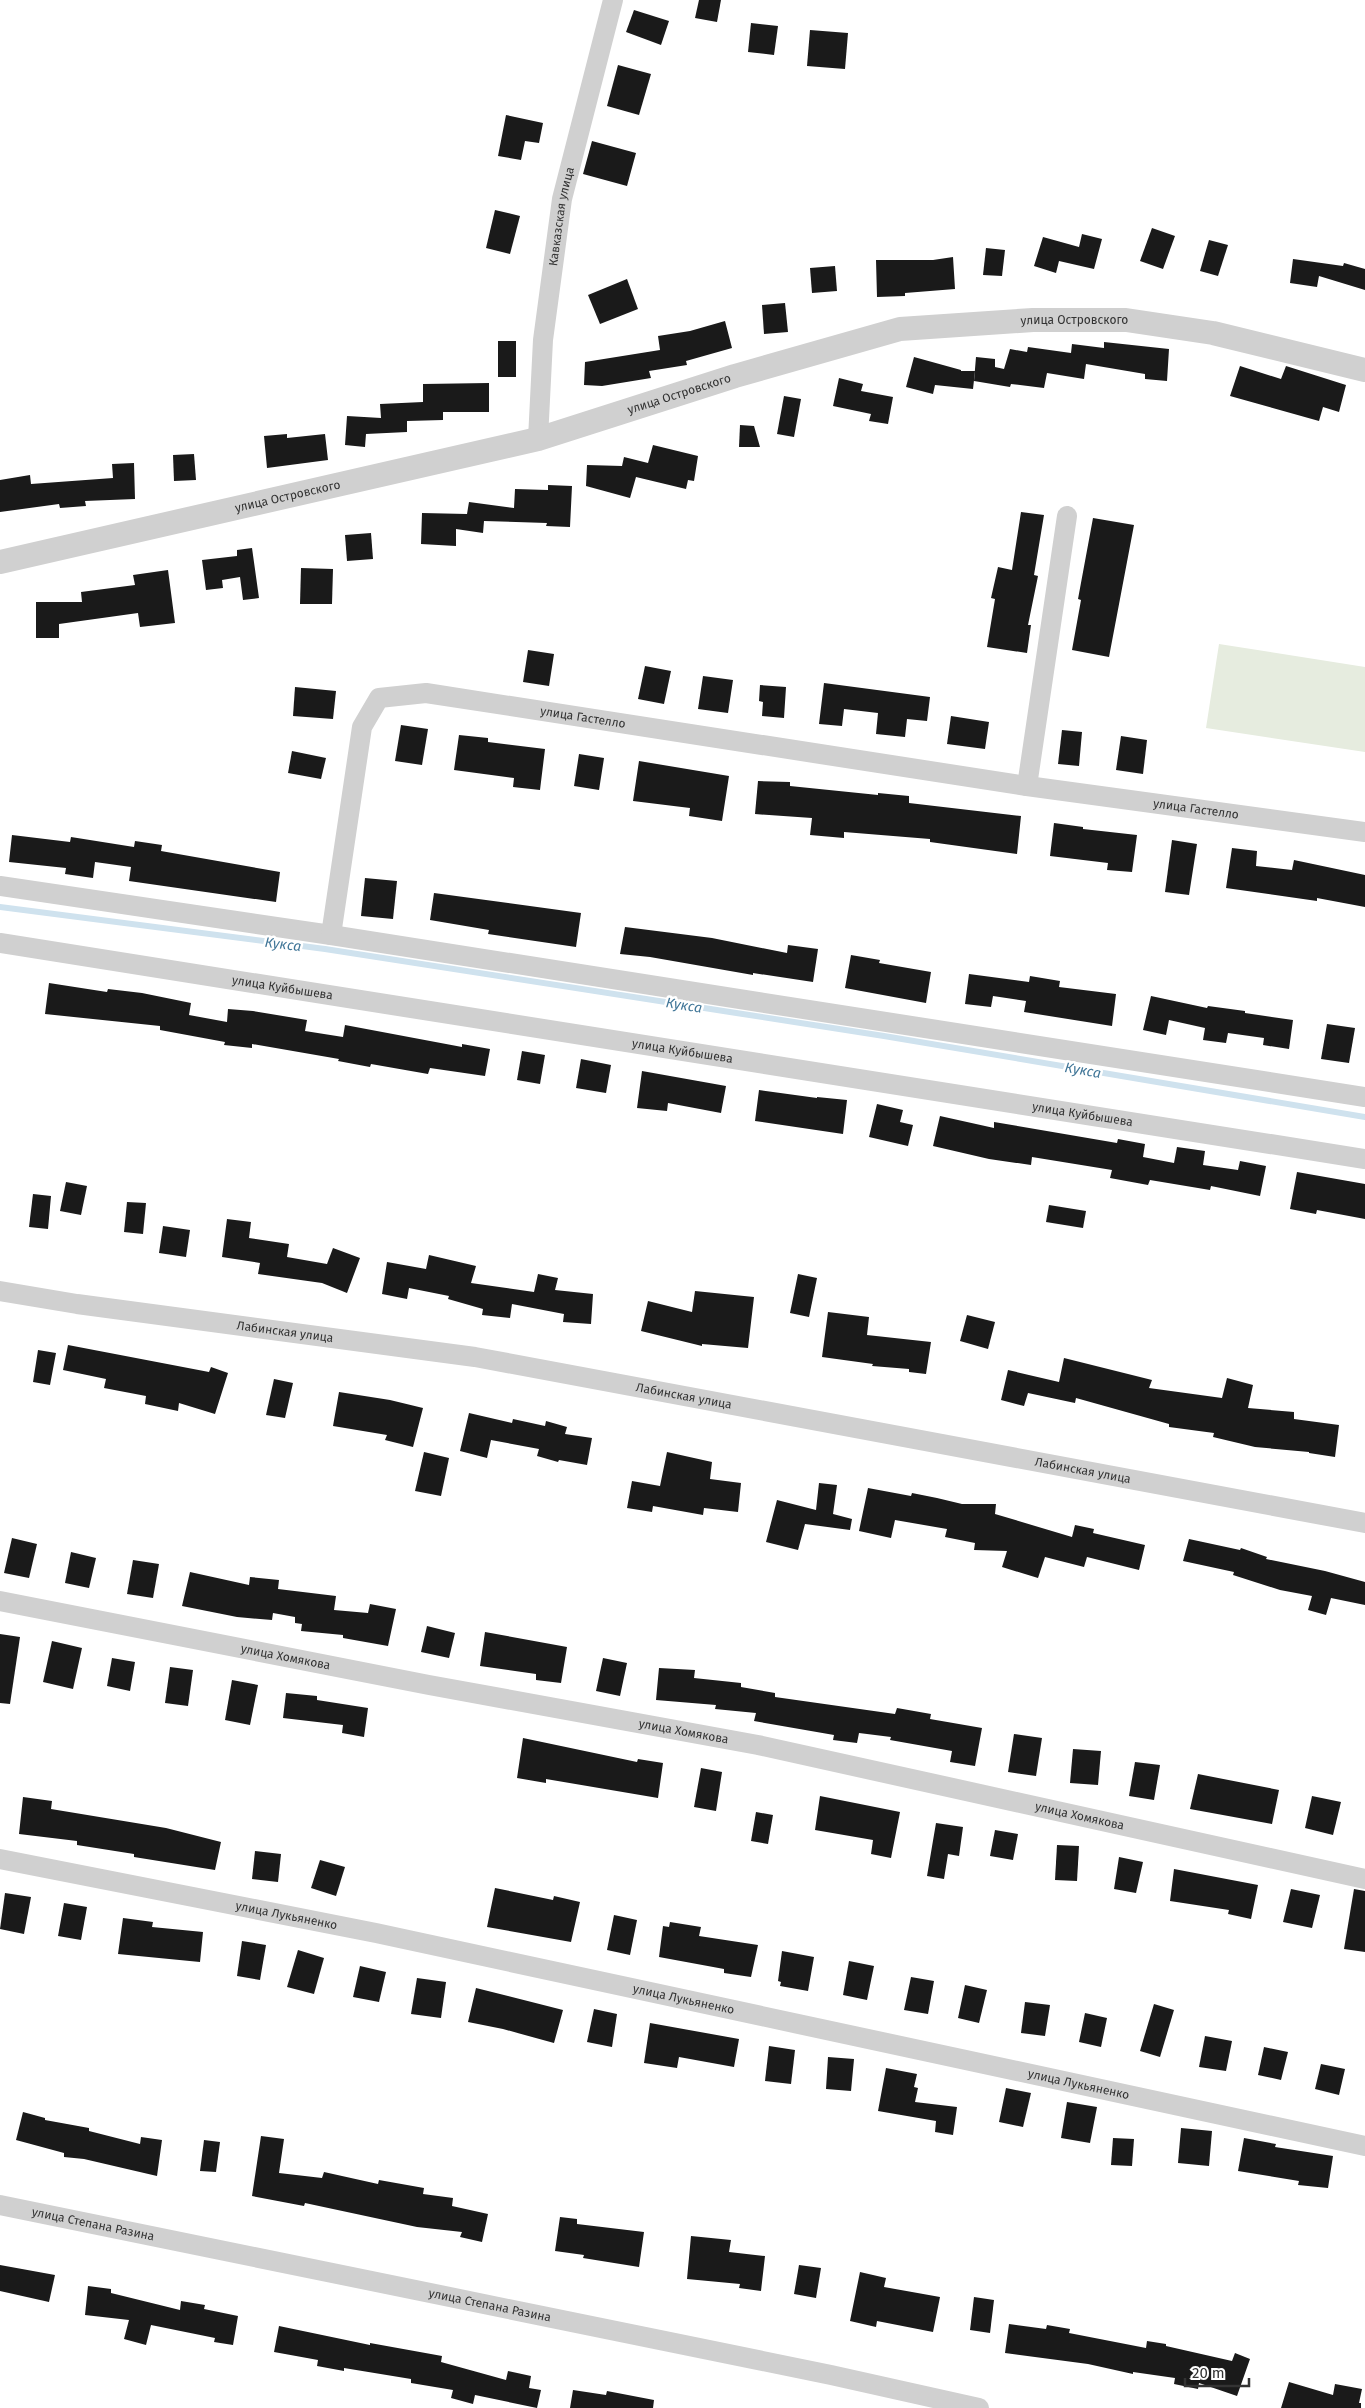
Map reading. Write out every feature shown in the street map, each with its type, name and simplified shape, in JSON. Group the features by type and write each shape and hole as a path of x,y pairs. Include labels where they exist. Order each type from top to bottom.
{"street":[{"name":"Кавказская улица","path":"538,439 543,340 562,198 613,0"},
{"name":"улица Островского","path":"0,562 538,439 735,376 900,329 1033,320 1126,320 1213,333 1365,370"},
{"path":"1027,786 1067,516"},
{"name":"улица Гастелло","path":"331,935 362,727 379,698 426,693 1027,786 1365,832"},
{"path":"0,886 331,935 1365,1096"},
{"name":"улица Куйбышева","path":"0,943 1365,1158"},
{"name":"Лабинская улица","path":"0,1290 77,1304 475,1358 1365,1523"},
{"name":"улица Хомякова","path":"0,1601 429,1685 758,1746 1365,1880"},
{"name":"улица Лукьяненко","path":"0,1859 376,1933 1365,2146"},
{"name":"улица Степана Разина","path":"0,2205 831,2375 979,2408"}],"shaded area":[{"path":"1219,644 1365,667 1365,752 1206,728"}],"building":[{"path":"699,0 721,0 717,22 695,18"},
{"path":"634,10 669,21 661,45 626,32"},
{"path":"751,23 778,26 774,55 748,52"},
{"path":"810,30 848,33 845,69 807,66"},
{"path":"618,65 651,74 639,115 607,106"},
{"path":"506,115 543,123 539,143 525,141 521,160 498,156"},
{"path":"592,141 636,153 627,186 583,174"},
{"path":"495,210 520,216 510,254 486,248"},
{"path":"1152,228 1175,236 1163,269 1140,261"},
{"path":"1082,234 1102,239 1094,269 1059,261 1056,273 1034,266 1043,237 1079,247"},
{"path":"1209,240 1228,245 1218,276 1200,271"},
{"path":"986,248 1005,250 1002,276 983,275"},
{"path":"953,257 955,289 905,293 905,296 877,297 876,260 933,260"},
{"path":"1293,259 1343,266 1344,263 1365,269 1365,290 1319,276 1317,287 1290,283"},
{"path":"835,266 837,291 812,293 810,268"},
{"path":"627,279 638,309 600,324 588,295"},
{"path":"785,303 788,332 764,334 762,305"},
{"path":"725,321 732,348 686,361 687,365 649,371 651,378 602,386 584,385 585,362 660,350 658,336 690,331"},
{"path":"498,341 516,341 516,377 498,377"},
{"path":"1104,342 1169,349 1167,381 1145,379 1145,374 1086,364 1084,379 1047,373 1044,388 1011,384 1010,387 974,381 976,357 995,359 995,367 1004,369 1010,349 1027,352 1028,347 1071,353 1072,344 1104,348"},
{"path":"914,357 961,371 975,371 973,389 935,385 933,394 906,387"},
{"path":"1240,366 1281,379 1286,366 1346,385 1339,412 1323,407 1319,421 1230,396"},
{"path":"839,378 863,384 861,391 893,397 888,424 869,421 871,414 833,406"},
{"path":"489,383 489,412 443,412 443,420 407,421 407,432 366,434 365,447 345,445 347,416 381,418 380,404 423,402 423,384"},
{"path":"784,396 801,399 794,437 777,434"},
{"path":"740,425 754,426 760,447 739,447"},
{"path":"287,434 287,438 325,434 328,460 267,468 264,436"},
{"path":"653,445 698,456 694,481 688,480 686,489 636,477 630,498 586,486 587,465 622,466 624,457 648,463"},
{"path":"194,454 196,480 174,481 173,455"},
{"path":"134,463 135,499 85,501 86,506 60,508 59,504 0,512 0,480 30,475 31,484 113,478 112,464"},
{"path":"548,485 572,486 570,527 546,526 547,523 484,521 483,533 456,529 456,546 421,544 422,513 467,514 469,502 514,508 515,489 548,490"},
{"path":"1021,512 1044,515 1034,575 1038,576 1028,625 1031,625 1027,653 987,647 995,599 991,598 998,567 1012,570"},
{"path":"1093,518 1134,525 1109,657 1072,650 1081,600 1078,599"},
{"path":"371,533 373,559 347,561 345,535"},
{"path":"252,548 259,598 243,600 240,577 222,580 223,588 206,590 202,560 237,556 237,550"},
{"path":"301,568 333,569 332,604 300,604"},
{"path":"168,570 175,623 140,627 138,613 59,624 59,638 36,638 36,602 82,602 81,592 135,585 133,575"},
{"path":"528,650 554,654 549,686 523,682"},
{"path":"645,666 671,671 664,704 638,699"},
{"path":"703,676 733,680 728,713 698,709"},
{"path":"824,683 930,697 927,721 907,719 905,737 876,734 878,713 844,709 842,726 819,724"},
{"path":"760,685 786,687 784,718 762,716 763,702 759,701"},
{"path":"295,687 336,691 333,719 293,716"},
{"path":"951,716 989,722 985,749 947,744"},
{"path":"401,725 428,729 422,765 395,761"},
{"path":"1062,730 1082,732 1079,766 1058,764"},
{"path":"459,735 488,738 488,742 545,749 540,790 513,787 514,778 454,770"},
{"path":"1121,736 1147,740 1143,774 1116,770"},
{"path":"292,751 326,758 321,779 288,773"},
{"path":"579,754 604,758 599,790 574,786"},
{"path":"639,761 729,776 722,821 689,816 690,808 633,801"},
{"path":"758,781 790,782 790,786 878,795 878,793 909,796 909,803 1021,816 1017,854 930,842 930,839 844,832 844,838 810,835 812,818 755,814"},
{"path":"1054,823 1083,827 1083,829 1137,835 1132,872 1107,870 1108,863 1050,856"},
{"path":"12,835 70,842 71,837 134,847 135,841 162,845 161,851 280,872 276,902 129,881 131,867 95,862 93,878 65,874 66,868 9,862"},
{"path":"1172,840 1197,844 1189,895 1165,892"},
{"path":"1232,848 1257,851 1256,866 1292,870 1294,860 1365,875 1365,907 1317,898 1317,901 1226,888"},
{"path":"365,878 397,881 393,919 361,916"},
{"path":"434,893 581,913 576,947 488,934 489,930 430,920"},
{"path":"625,927 712,938 787,953 788,945 818,949 813,982 753,973 753,975 650,957 620,954"},
{"path":"851,955 880,960 879,963 931,972 926,1003 845,988"},
{"path":"969,974 1029,982 1030,976 1060,981 1059,987 1116,994 1112,1026 1024,1012 1026,1001 993,996 991,1007 965,1004"},
{"path":"49,983 107,992 108,989 142,993 191,1003 189,1015 227,1022 228,1009 253,1011 307,1020 305,1031 343,1037 345,1025 462,1047 462,1044 490,1049 485,1076 430,1068 428,1074 371,1064 370,1067 338,1061 339,1059 252,1044 252,1048 224,1045 225,1042 160,1030 160,1026 45,1014"},
{"path":"1151,996 1207,1008 1208,1006 1245,1011 1245,1013 1293,1020 1289,1049 1263,1045 1264,1038 1228,1033 1226,1043 1203,1040 1205,1028 1169,1020 1166,1035 1143,1030"},
{"path":"1327,1024 1355,1028 1349,1063 1321,1059"},
{"path":"522,1051 545,1055 540,1084 517,1080"},
{"path":"581,1059 611,1065 606,1093 576,1088"},
{"path":"642,1071 726,1086 721,1113 668,1103 667,1111 637,1108"},
{"path":"759,1090 847,1100 843,1134 755,1121"},
{"path":"877,1104 903,1110 900,1122 913,1125 908,1146 869,1137"},
{"path":"940,1116 994,1128 994,1122 1117,1143 1118,1139 1145,1144 1143,1157 1174,1163 1177,1147 1205,1151 1203,1165 1238,1170 1240,1161 1266,1166 1260,1196 1211,1186 1210,1190 1150,1180 1148,1185 1110,1178 1112,1170 1032,1157 1031,1165 989,1159 933,1146"},
{"path":"1297,1172 1365,1184 1365,1219 1317,1210 1316,1214 1290,1209"},
{"path":"66,1182 87,1186 81,1215 60,1211"},
{"path":"33,1194 51,1196 48,1229 29,1227"},
{"path":"127,1202 146,1203 143,1234 124,1232"},
{"path":"1049,1205 1086,1211 1083,1228 1046,1222"},
{"path":"227,1219 251,1222 249,1238 289,1244 287,1257 327,1264 333,1248 360,1258 347,1293 322,1283 258,1274 260,1263 222,1257"},
{"path":"163,1226 190,1230 186,1257 159,1253"},
{"path":"429,1255 476,1266 471,1283 534,1292 538,1274 558,1278 555,1290 593,1294 591,1324 563,1322 564,1314 512,1304 510,1318 482,1315 483,1309 448,1299 449,1296 409,1288 407,1299 382,1294 387,1262 426,1269"},
{"path":"798,1274 817,1278 809,1317 790,1313"},
{"path":"695,1291 754,1297 748,1348 702,1344 702,1346 641,1331 648,1301 692,1312"},
{"path":"828,1312 869,1317 867,1335 931,1342 926,1374 909,1372 909,1369 872,1366 873,1364 822,1357"},
{"path":"967,1315 995,1322 988,1349 960,1341"},
{"path":"68,1345 209,1372 211,1367 228,1373 215,1414 179,1403 178,1411 145,1404 146,1396 104,1388 106,1379 63,1370"},
{"path":"38,1350 56,1353 50,1385 33,1382"},
{"path":"1064,1358 1152,1380 1149,1388 1222,1398 1227,1378 1253,1385 1248,1408 1294,1412 1294,1419 1339,1425 1335,1457 1309,1452 1255,1447 1213,1437 1214,1433 1169,1427 1169,1424 1076,1398 1075,1403 1028,1393 1024,1406 1001,1400 1008,1370 1059,1382"},
{"path":"274,1379 293,1383 285,1418 266,1415"},
{"path":"339,1392 390,1400 423,1408 413,1447 385,1440 387,1435 333,1426"},
{"path":"469,1413 512,1423 513,1419 545,1426 546,1421 567,1427 565,1434 592,1438 587,1465 559,1460 558,1462 537,1456 539,1449 491,1440 487,1458 460,1451"},
{"path":"424,1452 449,1458 441,1496 415,1491"},
{"path":"667,1452 712,1462 710,1479 741,1483 738,1512 704,1508 703,1515 653,1506 652,1512 627,1508 632,1481 660,1486"},
{"path":"819,1483 837,1485 833,1514 852,1519 850,1530 805,1524 798,1550 766,1542 777,1500 816,1510"},
{"path":"868,1488 911,1496 912,1493 962,1504 996,1504 995,1514 1072,1537 1075,1525 1094,1529 1093,1533 1145,1545 1139,1570 1087,1557 1084,1567 1045,1557 1038,1578 1002,1567 1007,1551 974,1550 975,1543 945,1537 947,1529 895,1520 891,1538 859,1531"},
{"path":"12,1538 37,1544 29,1578 4,1573"},
{"path":"1189,1539 1240,1550 1241,1548 1267,1557 1266,1559 1325,1571 1365,1582 1365,1605 1331,1598 1326,1615 1308,1610 1312,1596 1280,1590 1233,1575 1234,1572 1183,1561"},
{"path":"71,1552 96,1558 89,1588 65,1583"},
{"path":"133,1560 159,1564 153,1598 127,1594"},
{"path":"190,1572 249,1585 250,1577 279,1580 278,1589 336,1596 334,1610 368,1613 370,1604 396,1609 388,1646 343,1638 343,1635 301,1631 302,1624 295,1623 295,1617 273,1613 272,1620 237,1617 182,1606"},
{"path":"427,1626 455,1633 449,1658 421,1652"},
{"path":"485,1632 567,1647 561,1683 536,1680 536,1674 480,1666"},
{"path":"0,1634 20,1637 10,1704 0,1703"},
{"path":"52,1641 82,1648 73,1689 43,1682"},
{"path":"112,1658 135,1662 130,1691 107,1686"},
{"path":"603,1658 627,1663 620,1696 596,1691"},
{"path":"170,1667 193,1670 188,1706 165,1703"},
{"path":"659,1668 695,1670 694,1678 741,1683 741,1687 775,1693 775,1697 895,1714 897,1708 931,1714 930,1719 982,1728 975,1766 950,1762 952,1751 890,1740 891,1737 859,1733 857,1743 833,1740 834,1735 754,1721 756,1713 715,1709 716,1705 656,1700"},
{"path":"232,1680 258,1685 250,1725 225,1720"},
{"path":"286,1693 317,1696 317,1700 368,1708 364,1737 342,1733 343,1725 283,1718"},
{"path":"1014,1734 1042,1738 1036,1776 1008,1772"},
{"path":"523,1738 637,1762 638,1759 663,1763 658,1798 546,1779 546,1783 517,1778"},
{"path":"1073,1749 1101,1751 1098,1785 1070,1783"},
{"path":"1135,1762 1160,1765 1154,1800 1129,1796"},
{"path":"701,1768 722,1772 716,1811 694,1807"},
{"path":"1198,1774 1279,1790 1272,1824 1190,1809"},
{"path":"820,1796 900,1812 891,1858 871,1854 873,1840 815,1830"},
{"path":"1312,1796 1341,1802 1333,1835 1305,1828"},
{"path":"23,1797 52,1801 51,1809 166,1828 221,1842 215,1870 134,1857 134,1854 77,1845 77,1841 19,1834"},
{"path":"756,1812 773,1815 768,1844 751,1841"},
{"path":"936,1823 963,1827 959,1856 948,1854 944,1879 927,1876"},
{"path":"995,1830 1018,1834 1013,1860 990,1856"},
{"path":"1057,1845 1079,1846 1077,1881 1055,1880"},
{"path":"255,1851 281,1854 278,1882 252,1879"},
{"path":"1119,1857 1143,1862 1136,1893 1114,1889"},
{"path":"320,1860 345,1867 336,1896 311,1888"},
{"path":"1174,1869 1258,1885 1251,1919 1228,1914 1229,1910 1170,1901"},
{"path":"495,1888 553,1900 554,1896 580,1902 571,1942 487,1927"},
{"path":"1291,1889 1320,1895 1312,1928 1283,1922"},
{"path":"1354,1889 1365,1891 1365,1952 1344,1949"},
{"path":"5,1893 31,1897 24,1934 0,1929"},
{"path":"64,1903 87,1907 81,1940 58,1936"},
{"path":"614,1915 637,1920 630,1955 607,1950"},
{"path":"123,1918 153,1922 152,1927 203,1932 200,1962 118,1954"},
{"path":"670,1922 701,1927 699,1936 758,1945 751,1977 724,1973 724,1969 659,1957 663,1926 669,1927"},
{"path":"242,1941 266,1945 260,1980 237,1976"},
{"path":"298,1950 324,1958 314,1994 287,1987"},
{"path":"782,1951 814,1957 808,1991 780,1986 781,1982 778,1981"},
{"path":"849,1961 874,1966 867,2000 843,1995"},
{"path":"360,1966 386,1972 379,2002 353,1997"},
{"path":"911,1977 934,1981 928,2014 904,2010"},
{"path":"417,1978 446,1982 441,2018 411,2014"},
{"path":"965,1985 987,1990 979,2023 958,2018"},
{"path":"476,1988 563,2010 554,2043 503,2029 468,2022"},
{"path":"1025,2002 1050,2005 1045,2036 1021,2033"},
{"path":"1154,2004 1174,2010 1160,2057 1140,2051"},
{"path":"594,2009 617,2014 612,2047 587,2042"},
{"path":"1085,2013 1107,2018 1101,2047 1079,2042"},
{"path":"650,2023 739,2039 734,2067 679,2057 677,2068 644,2063"},
{"path":"1205,2036 1232,2041 1226,2071 1199,2067"},
{"path":"769,2046 795,2050 791,2084 765,2081"},
{"path":"1264,2047 1288,2052 1281,2080 1258,2075"},
{"path":"828,2057 854,2059 851,2091 826,2089"},
{"path":"1321,2064 1345,2069 1339,2095 1315,2089"},
{"path":"886,2068 917,2074 914,2087 918,2088 915,2102 957,2107 953,2135 935,2132 936,2121 878,2111"},
{"path":"1006,2088 1031,2093 1023,2127 999,2122"},
{"path":"1067,2102 1097,2107 1090,2143 1061,2138"},
{"path":"23,2112 45,2118 45,2120 89,2128 89,2131 140,2144 141,2137 162,2140 157,2176 84,2159 64,2157 64,2153 16,2140"},
{"path":"1181,2128 1212,2131 1209,2166 1178,2163"},
{"path":"261,2136 284,2139 279,2173 322,2178 324,2172 378,2184 379,2180 424,2188 423,2194 453,2198 452,2206 488,2214 482,2242 460,2237 462,2232 417,2227 305,2203 304,2206 252,2196"},
{"path":"1113,2138 1134,2139 1132,2166 1111,2165"},
{"path":"1244,2138 1276,2144 1275,2147 1333,2156 1328,2188 1298,2185 1299,2181 1238,2171"},
{"path":"204,2140 220,2142 216,2172 200,2171"},
{"path":"560,2217 577,2219 577,2224 644,2232 639,2267 583,2258 584,2255 555,2251"},
{"path":"691,2236 731,2240 729,2252 765,2256 761,2291 739,2288 740,2284 687,2279"},
{"path":"0,2265 55,2275 49,2302 0,2291"},
{"path":"799,2265 821,2268 816,2298 794,2294"},
{"path":"860,2272 886,2278 884,2287 940,2297 933,2332 877,2321 876,2327 850,2321"},
{"path":"88,2286 111,2289 111,2293 180,2310 181,2301 205,2305 204,2309 238,2316 233,2345 214,2342 215,2338 151,2325 146,2345 124,2339 129,2320 85,2315"},
{"path":"974,2297 994,2300 990,2333 970,2330"},
{"path":"1009,2324 1046,2329 1047,2325 1070,2329 1069,2333 1146,2348 1147,2341 1166,2344 1166,2346 1232,2361 1235,2353 1250,2359 1237,2396 1199,2383 1198,2389 1174,2384 1175,2378 1133,2372 1133,2374 1088,2364 1005,2353"},
{"path":"279,2326 370,2345 370,2343 442,2356 441,2362 506,2380 508,2371 531,2376 529,2388 541,2390 537,2408 475,2395 473,2404 451,2398 453,2390 411,2383 411,2379 344,2368 344,2371 317,2366 318,2360 274,2352"},
{"path":"1289,2382 1333,2395 1335,2384 1362,2389 1359,2403 1361,2403 1361,2408 1281,2408"},
{"path":"573,2390 606,2395 607,2391 654,2400 653,2408 570,2408"}],"waterway":[{"name":"Кукса","path":"0,907 325,949 884,1036 1365,1117"}]}
